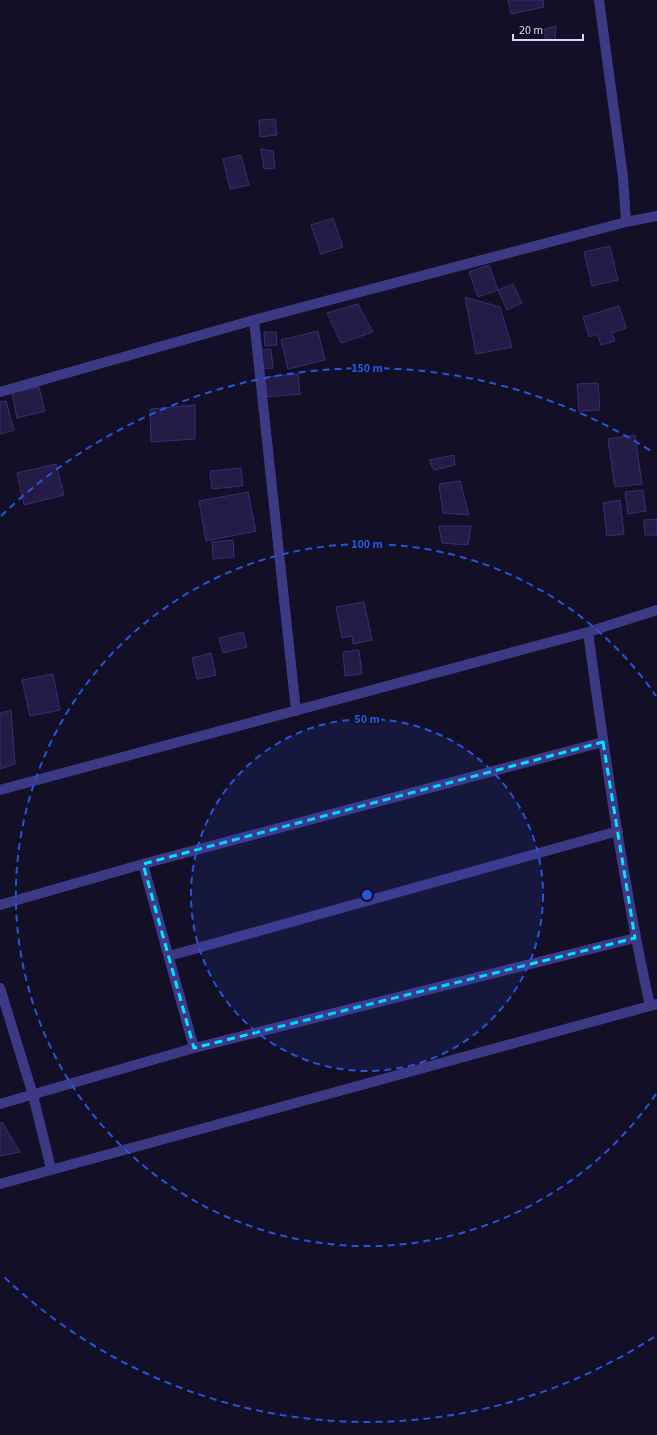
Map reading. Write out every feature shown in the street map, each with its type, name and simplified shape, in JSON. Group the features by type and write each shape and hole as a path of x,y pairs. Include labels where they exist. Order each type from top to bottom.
{"street":[{"path":"599,0 622,177 626,222"},
{"path":"0,392 254,320 626,222 657,216"},
{"path":"254,320 296,711"},
{"path":"0,790 588,632 657,610"},
{"path":"0,1184 653,1005 635,938 603,742 588,632"},
{"path":"0,905 143,864 603,742"},
{"path":"169,956 618,831"},
{"path":"143,864 194,1048"},
{"path":"0,1104 194,1048 635,938"},
{"path":"0,988 2,1001 33,1095 51,1169"}],"highlighted area":[{"path":"603,742 635,938 194,1048 143,864"}],"building":[{"path":"508,0 543,0 544,7 511,14"},
{"path":"556,26 555,40 546,39 542,30"},
{"path":"275,119 277,135 260,137 259,120"},
{"path":"261,149 273,151 275,168 264,169"},
{"path":"241,155 249,185 230,189 223,159"},
{"path":"333,218 343,247 321,254 311,225"},
{"path":"610,246 618,280 592,286 584,252"},
{"path":"489,265 498,290 478,297 469,272"},
{"path":"513,284 522,303 507,310 498,290"},
{"path":"465,297 500,307 512,347 476,354"},
{"path":"358,304 373,332 341,343 327,313"},
{"path":"619,306 626,328 612,333 615,341 601,345 597,334 589,337 583,317"},
{"path":"318,331 325,360 288,369 281,340"},
{"path":"264,332 276,332 277,345 265,346"},
{"path":"271,349 273,368 261,369 260,350"},
{"path":"298,374 300,394 267,397 265,377"},
{"path":"598,383 600,410 579,411 577,384"},
{"path":"39,387 45,411 17,418 12,393"},
{"path":"6,401 14,430 0,434 0,402"},
{"path":"195,405 195,439 151,442 150,409"},
{"path":"635,435 642,484 615,487 608,439"},
{"path":"454,455 455,465 434,470 429,460"},
{"path":"56,464 64,495 24,505 17,473"},
{"path":"241,468 243,486 212,489 210,471"},
{"path":"460,481 469,515 443,513 439,484"},
{"path":"643,490 646,511 628,514 625,492"},
{"path":"248,492 256,531 206,541 199,501"},
{"path":"620,500 624,534 607,536 603,503"},
{"path":"657,519 657,535 645,535 644,520"},
{"path":"439,526 471,526 468,545 442,543"},
{"path":"233,540 234,557 213,559 212,542"},
{"path":"364,602 372,640 353,644 352,636 342,638 336,607"},
{"path":"243,632 247,647 223,653 219,638"},
{"path":"359,650 362,674 345,676 343,652"},
{"path":"211,653 216,675 197,679 192,658"},
{"path":"53,674 60,710 30,716 22,680"},
{"path":"11,710 15,764 0,769 0,713"},
{"path":"2,1122 20,1152 0,1156 0,1123"}]}
